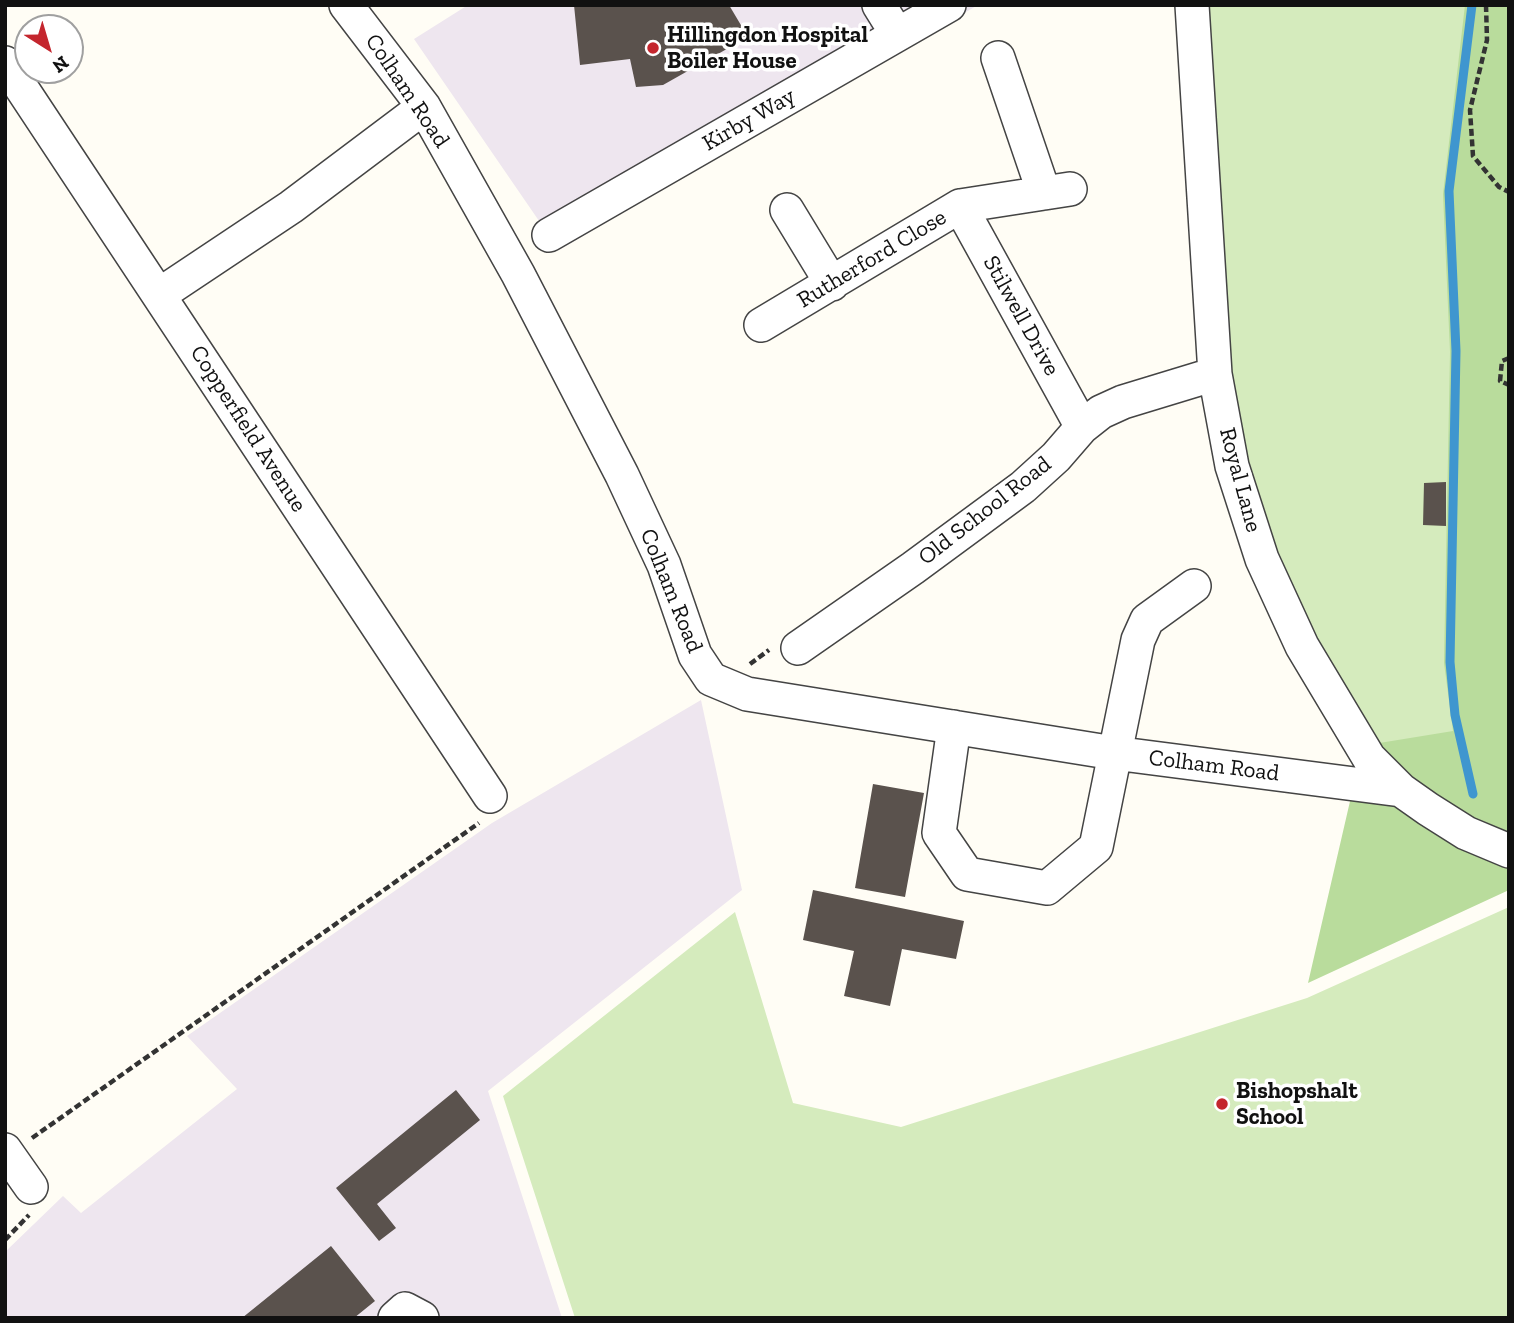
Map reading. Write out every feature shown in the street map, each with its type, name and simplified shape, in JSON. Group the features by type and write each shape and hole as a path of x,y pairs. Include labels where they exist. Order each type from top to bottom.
{"street":[{"name":"Colham Road","path":"346,5 424,107 518,274 622,475 664,565 695,654 710,680 747,694 1114,753 1401,790"},
{"path":"879,5 897,34"},
{"name":"Kirby Way","path":"549,235 949,5"},
{"name":"Royal Lane","path":"1192,5 1215,374 1232,466 1262,559 1302,646 1369,758 1401,790 1466,833 1509,851"},
{"name":"Rutherford Close","path":"761,325 960,206 1057,191 998,58"},
{"name":"Copperfield Avenue","path":"5,62 490,796"},
{"path":"159,295 291,206 424,107"},
{"name":"Stilwell Drive","path":"960,206 1082,426"},
{"path":"787,210 832,284"},
{"name":"Old School Road","path":"798,648 914,568 1023,487 1056,457 1082,426 1101,412 1123,402 1215,374"},
{"path":"954,727 939,833 967,874 1046,888 1096,847 1138,640 1147,620 1194,586"},
{"path":"7,1152 31,1186"},
{"path":"395,1318 405,1309 422,1318"}],"path":[{"path":"1486,5 1487,40 1470,110 1473,156 1499,187 1509,192"},
{"path":"1509,358 1502,360 1500,381 1509,385"},
{"path":"729,687 745,668 778,644 798,648"},
{"path":"7,1152 478,825 490,796"}],"shaded area":[{"path":"468,5 978,5 559,250 414,39"},
{"path":"701,700 742,890 488,1091 562,1318 5,1318 5,1252 63,1196 81,1213 237,1089 187,1036 492,823"}],"green space":[{"path":"1206,5 1509,5 1509,782 1361,746 1232,466"},
{"path":"1465,5 1509,5 1509,890 1308,983 1361,746 1453,731 1444,663 1450,352 1443,194"},
{"name":"Bishopshalt School","path":"1509,907 1509,1318 575,1318 503,1096 735,912 793,1103 901,1127 1307,998"}],"building":[{"name":"Hillingdon Hospital Boiler House","path":"574,5 729,5 748,37 663,85 636,87 630,59 580,65"},
{"path":"1446,482 1446,526 1423,525 1424,483"},
{"path":"873,784 924,793 905,897 855,888"},
{"path":"813,890 964,921 956,959 902,949 890,1006 844,996 854,951 803,940"},
{"path":"456,1090 480,1120 377,1204 396,1228 379,1241 336,1188"},
{"path":"331,1246 375,1301 354,1318 242,1318"}],"waterway":[{"path":"1472,5 1449,191 1456,351 1450,662 1455,715 1473,794"}],"place":[{"name":"Hillingdon Hospital Boiler House","path":"653,48"},
{"name":"Bishopshalt School","path":"1222,1104"}]}
